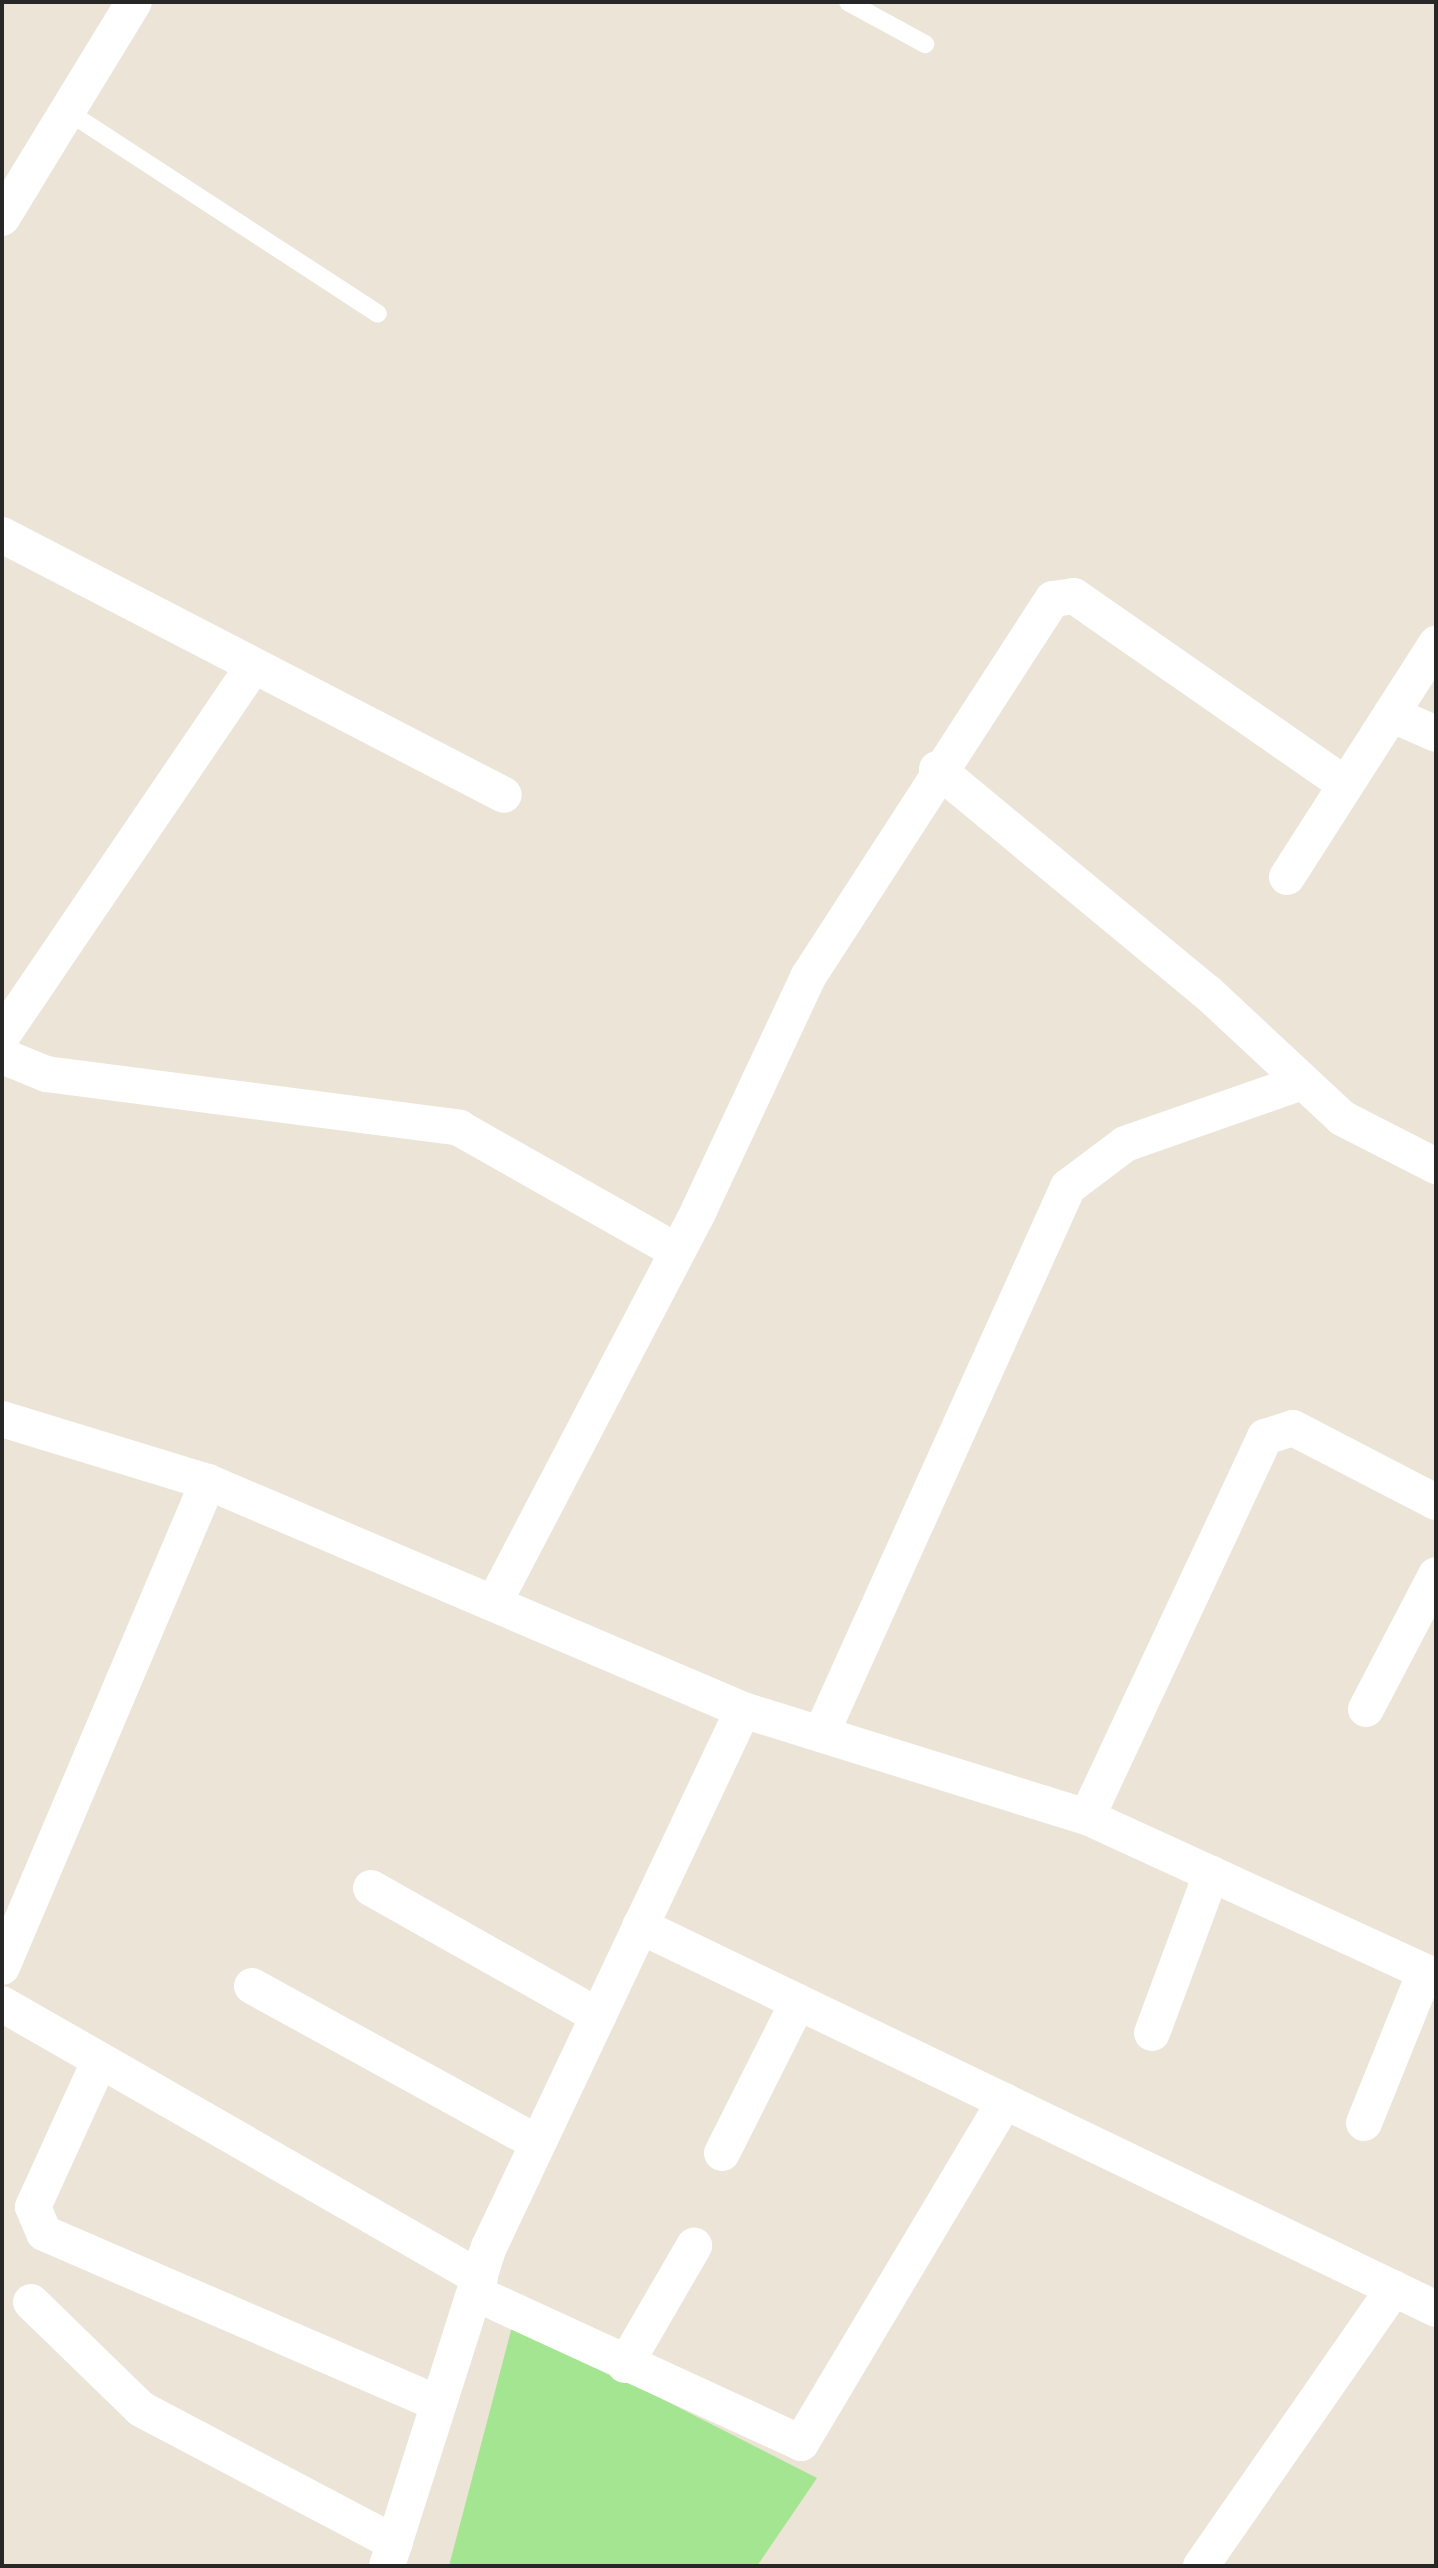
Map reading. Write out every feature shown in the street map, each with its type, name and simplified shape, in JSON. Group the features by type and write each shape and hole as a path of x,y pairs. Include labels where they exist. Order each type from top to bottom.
{"street":[{"path":"2,218 134,2"},
{"path":"2,535 251,669 504,795"},
{"path":"496,1599 676,1251 808,977 937,769 1061,594 1345,784"},
{"path":"1287,877 1436,644"},
{"path":"2,1036 251,669"},
{"path":"1391,714 1436,734"},
{"path":"937,769 1207,992 1342,1118 1436,1166"},
{"path":"2,1056 46,1074 459,1128 676,1251"},
{"path":"821,1734 1068,1187 1125,1144 1302,1082"},
{"path":"2,1419 208,1482 496,1599 743,1710 1087,1817 1430,1974 1364,2123"},
{"path":"1087,1817 1265,1437 1293,1428 1436,1502"},
{"path":"2,1967 208,1482"},
{"path":"1366,1709 1436,1575"},
{"path":"31,2302 141,2409 391,2554 477,2285 538,2143 743,1710"},
{"path":"1152,2033 1211,1874"},
{"path":"371,1888 598,2016"},
{"path":"640,1926 1436,2309"},
{"path":"252,1986 538,2143"},
{"path":"722,2153 798,2002"},
{"path":"2,2004 477,2285 625,2365 801,2443 1005,2101"},
{"path":"99,2062 33,2207 44,2233 439,2404"},
{"path":"625,2365 694,2246"},
{"path":"1201,2566 1394,2288"}],"lane":[{"path":"848,2 925,44"},
{"path":"67,111 378,314"}],"green space":[{"path":"513,2323 817,2478 757,2566 449,2566"}]}
